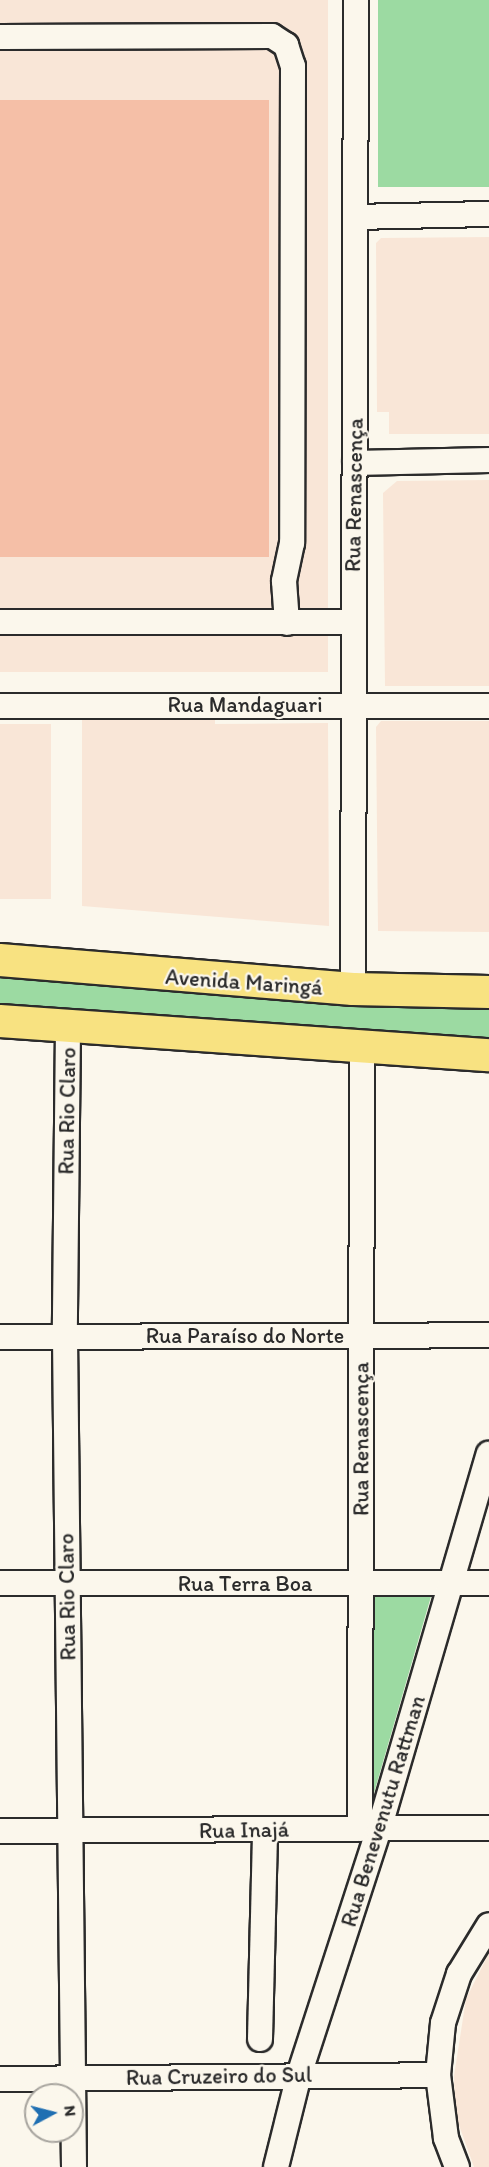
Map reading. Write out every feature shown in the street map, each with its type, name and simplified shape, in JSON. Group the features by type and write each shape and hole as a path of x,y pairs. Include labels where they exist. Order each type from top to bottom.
{"main road":[{"name":"Avenida Maringá","path":"0,960 353,989 489,992"},
{"path":"0,1022 362,1049 489,1055"}],"street":[{"name":"Rua Renascença","path":"353,989 352,705 356,0"},
{"path":"0,37 272,36 286,45 293,66 292,543 284,581 287,623"},
{"path":"354,217 489,214"},
{"path":"355,463 489,460"},
{"path":"0,622 353,622"},
{"name":"Rua Mandaguari","path":"0,706 489,706"},
{"name":"Rua Rio Claro","path":"69,1028 65,1337 66,1583 72,1831 74,2167"},
{"name":"Rua Renascença","path":"362,1049 361,1584 370,1829"},
{"name":"Rua Paraíso do Norte","path":"0,1337 489,1335"},
{"name":"Rua Benevenutu Rattman","path":"276,2167 299,2075 370,1829 451,1583 489,1454"},
{"name":"Rua Terra Boa","path":"0,1583 489,1583"},
{"name":"Rua Inajá","path":"0,1831 489,1828"},
{"path":"260,2039 265,1830"},
{"path":"457,2167 446,2138 438,2075 444,2023 459,1974 489,1925"},
{"name":"Rua Cruzeiro do Sul","path":"0,2079 438,2075"}],"shaded area":[{"path":"0,0 328,0 328,672 0,672"},
{"path":"489,237 489,434 389,434 389,412 377,412 376,243 381,238"},
{"path":"489,480 489,686 385,686 383,493 397,481"},
{"path":"215,713 215,724 328,723 329,926 82,906 82,716"},
{"path":"381,721 489,721 489,932 378,931 376,727"},
{"path":"0,724 51,724 51,899 0,899"},
{"path":"489,1953 489,2167 474,2167 455,2114 454,2076 466,1999"}],"green space":[{"path":"378,0 489,0 489,187 378,187"},
{"path":"0,975 352,1005 489,1010 489,1043 0,1007"},
{"path":"364,1592 432,1593 365,1824"}],"building":[{"path":"0,100 269,100 269,557 0,557"}]}
